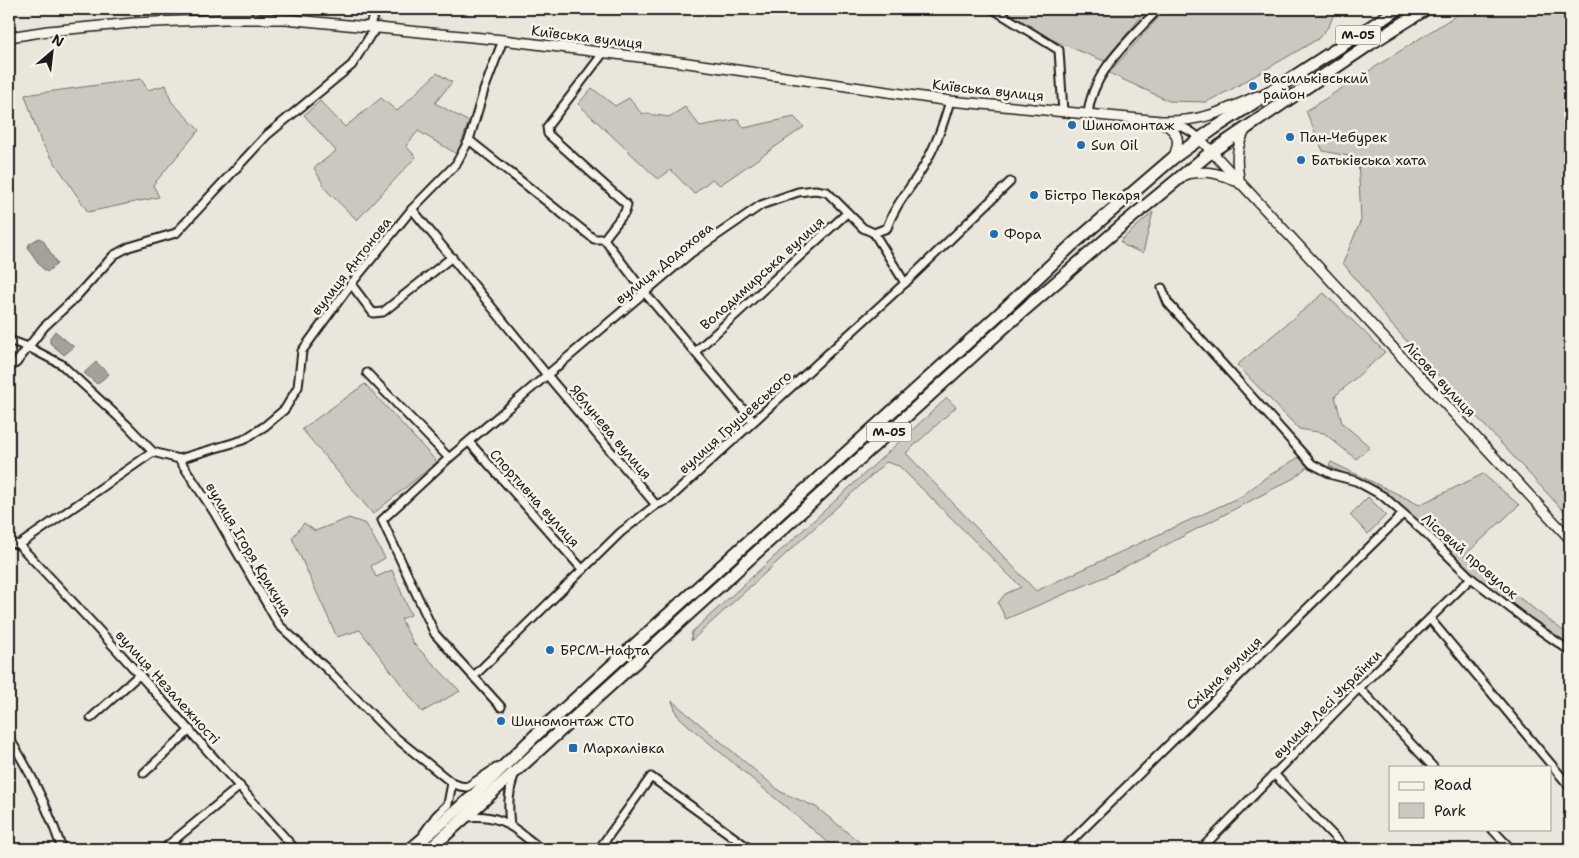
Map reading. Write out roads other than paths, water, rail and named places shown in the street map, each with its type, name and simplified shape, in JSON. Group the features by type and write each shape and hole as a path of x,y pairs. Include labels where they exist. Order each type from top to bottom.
{"highway":[{"name":"М-05","path":"414,846 472,797 1073,244 1174,158 1276,88 1398,9"},
{"name":"М-05","path":"430,849 1008,323 1182,175 1211,152 1426,9"}],"street":[{"path":"369,26 377,9"},
{"path":"993,9 1059,50 1063,112"},
{"path":"1088,114 1094,92 1108,64 1158,9"},
{"name":"Київська вулиця","path":"9,37 48,31 133,23 277,18 379,27 604,52 950,101 1161,121 1196,120 1276,88"},
{"path":"9,368 16,363 44,326 75,298 114,255 129,247 176,233 267,135 352,65 371,34 379,27"},
{"name":"вулиця Антонова","path":"179,459 243,440 265,426 285,409 298,387 302,350 351,284 412,209 456,164 469,140 484,90 503,40"},
{"path":"469,140 594,240 604,239 626,212 626,205 548,134 547,127 604,52"},
{"path":"905,283 874,233 887,228 891,214 926,162 943,126 950,101"},
{"path":"1161,121 1182,126 1193,132 1200,139"},
{"path":"1161,121 1172,127 1177,134 1178,141 1174,158"},
{"path":"1240,184 1236,164 1237,154 1239,144 1247,128"},
{"name":"Лісова вулиця","path":"1200,139 1570,539"},
{"path":"1182,175 1204,171 1215,173 1240,184"},
{"name":"вулиця Грушевського","path":"473,677 621,532 656,505 669,500 905,283 1010,182"},
{"name":"вулиця Додохова","path":"501,707 435,634 382,520 449,458 691,253 761,205 798,192 815,190 827,192 863,228 874,233"},
{"path":"412,209 547,375"},
{"name":"Володимирська вулиця","path":"695,352 847,213"},
{"path":"604,239 645,293 754,421"},
{"path":"351,284 373,313 384,312 452,257"},
{"name":"Лісовий провулок","path":"1162,288 1168,303 1312,464 1333,475 1356,481 1383,496 1422,530 1471,578 1570,651"},
{"path":"9,340 28,347 61,364 128,426 153,452 179,459"},
{"path":"367,373 449,458"},
{"name":"Яблунева вулиця","path":"547,375 656,505"},
{"name":"Спортивна вулиця","path":"469,442 583,570"},
{"path":"9,542 19,545 153,452"},
{"name":"вулиця Ігоря Крикуна","path":"179,459 214,512 279,625 327,669 390,733 452,783"},
{"name":"Східна вулиця","path":"1063,849 1403,514"},
{"name":"вулиця Незалежності","path":"19,545 140,674 295,849"},
{"name":"вулиця Лесі Українки","path":"1201,849 1359,688 1471,578"},
{"path":"1430,619 1570,786"},
{"path":"91,718 140,674"},
{"path":"1359,688 1432,766"},
{"path":"144,773 190,730"},
{"path":"9,738 39,788 62,849"},
{"path":"414,846 436,816 448,804 452,783 467,787 509,761"},
{"path":"510,826 509,790 514,772"},
{"path":"1274,774 1346,849"},
{"path":"599,849 651,777 750,849"},
{"path":"167,846 240,786"},
{"path":"465,817 493,817 510,826 539,849"},
{"path":"1493,830 1510,849"},
{"path":"283,849 290,843"}],"place":[{"name":"Васильківський район","path":"1253,86"},
{"name":"Шиномонтаж","path":"1072,125"},
{"name":"Пан-Чебурек","path":"1290,137"},
{"name":"Sun Oil","path":"1081,145"},
{"name":"Батьківська хата","path":"1301,160"},
{"name":"Бістро Пекаря","path":"1034,195"},
{"name":"Фора","path":"994,234"},
{"name":"БРСМ-Нафта","path":"550,650"},
{"name":"Шиномонтаж СТО","path":"501,721"},
{"name":"Мархалівка","path":"573,748"}]}
